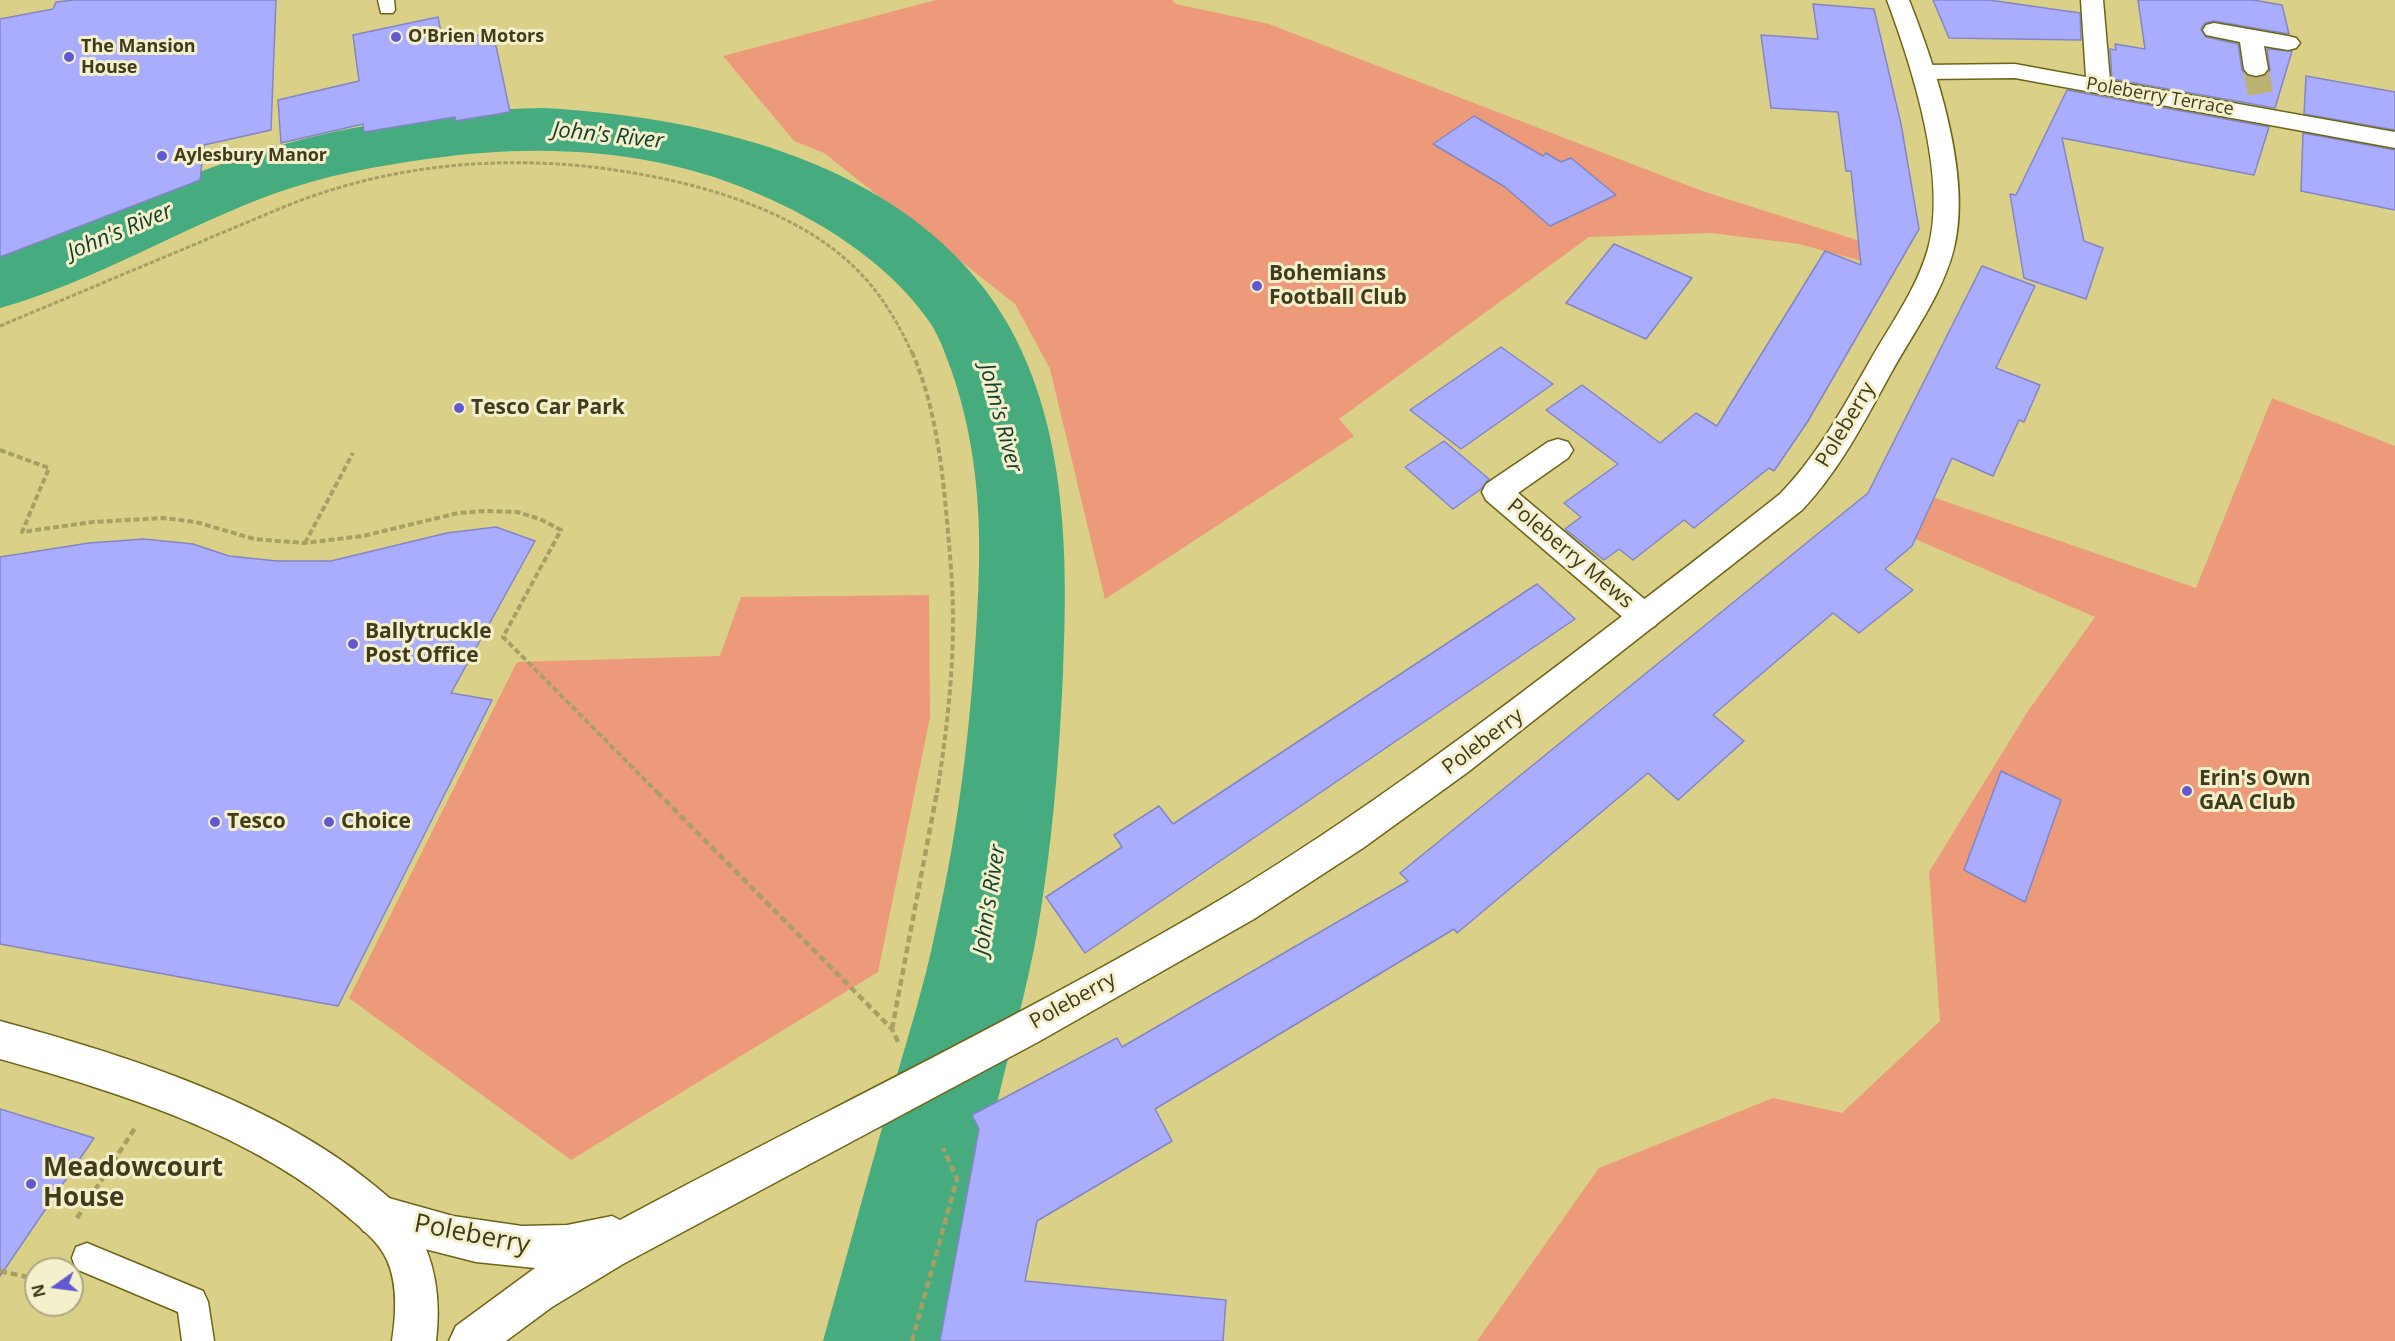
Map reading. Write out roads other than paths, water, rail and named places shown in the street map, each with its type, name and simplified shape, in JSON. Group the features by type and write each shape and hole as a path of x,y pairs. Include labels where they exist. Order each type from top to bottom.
{"street":[{"name":"Poleberry","path":"478,1335 550,1285 625,1240 1186,940 1311,863 1440,774 1791,502 1813,479 1837,446 1924,286 1940,249 1946,220 1941,156 1923,72 1898,0"},
{"path":"2092,0 2098,86"},
{"path":"2214,30 2288,42"},
{"path":"2251,36 2256,69"},
{"name":"Poleberry Terrace","path":"1923,72 2015,71 2098,86 2263,107 2395,140"},
{"name":"Poleberry Mews","path":"1558,450 1497,492 1644,618"},
{"path":"0,1040 79,1061 160,1089 232,1121 335,1178 378,1216 400,1243 412,1272 417,1298 414,1341"},
{"name":"Poleberry","path":"378,1216 478,1241 514,1247 541,1248 601,1241 670,1216"}],"lane":[{"path":"87,1258 192,1302 198,1341"}],"waterway":[{"name":"John's River","path":"0,283 107,240 203,196 277,169 422,138 482,131 543,129 599,132 656,140 714,153 770,172 824,196 874,226 918,262 956,304 978,341 987,364 1004,414 1015,461 1022,550 1017,687 1002,830 982,953 882,1341"}],"tunnel":[{"path":"2256,69 2261,97"}],"place":[{"name":"O'Brien Motors","path":"396,37"},
{"name":"The Mansion House","path":"69,57"},
{"name":"Aylesbury Manor","path":"162,156"},
{"name":"Bohemians Football Club","path":"1257,286"},
{"name":"Tesco Car Park","path":"459,408"},
{"name":"Ballytruckle Post Office","path":"353,644"},
{"name":"Erin's Own GAA Club","path":"2187,791"},
{"name":"Tesco","path":"215,822"},
{"name":"Choice","path":"329,822"},
{"name":"Meadowcourt House","path":"31,1184"}]}
